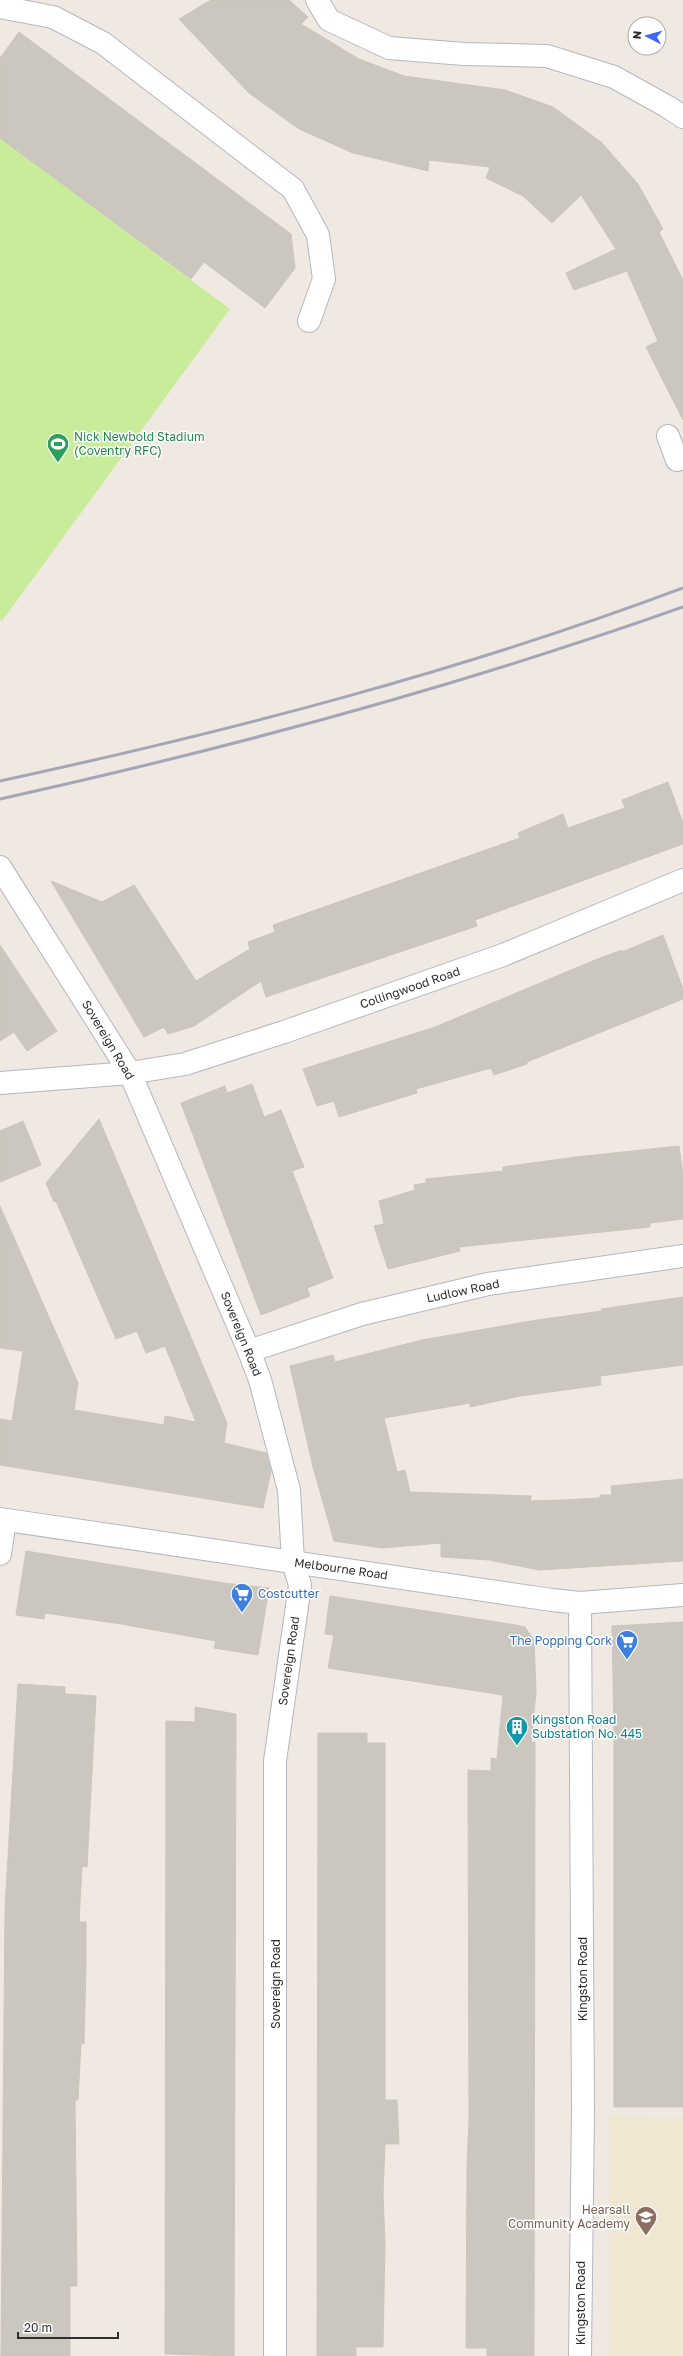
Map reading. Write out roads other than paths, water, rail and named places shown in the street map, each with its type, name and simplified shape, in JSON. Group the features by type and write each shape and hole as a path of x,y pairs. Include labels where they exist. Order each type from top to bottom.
{"street":[{"path":"317,0 329,20 389,48 464,54 547,56 614,77 683,117"},
{"path":"0,7 53,17 103,44 293,189 318,235 324,279 309,321"},
{"path":"668,436 677,460 683,458"},
{"name":"Sovereign Road","path":"0,867 130,1073 249,1351 260,1380 289,1490 294,1562 300,1585 275,1762 275,2356"},
{"name":"Collingwood Road","path":"0,1083 130,1073 185,1064 291,1030 503,955 683,880"},
{"name":"Ludlow Road","path":"249,1351 362,1314 488,1284 683,1256"},
{"path":"0,1554 2,1520"},
{"name":"Melbourne Road","path":"2,1520 552,1600 580,1602 683,1595"},
{"name":"Kingston Road","path":"580,1602 584,2104 580,2356"}],"railway":[{"path":"0,781 87,762 259,720 345,697 516,646 683,588"},
{"path":"0,799 173,759 344,714 515,663 683,607"}],"place":[{"name":"Nick Newbold Stadium (Coventry RFC)","path":"58,464"},
{"name":"Costcutter","path":"242,1614"},
{"name":"The Popping Cork","path":"627,1660"},
{"name":"Kingston Road Substation No. 445","path":"517,1746"},
{"name":"Hearsall Community Academy","path":"646,2236"}]}
